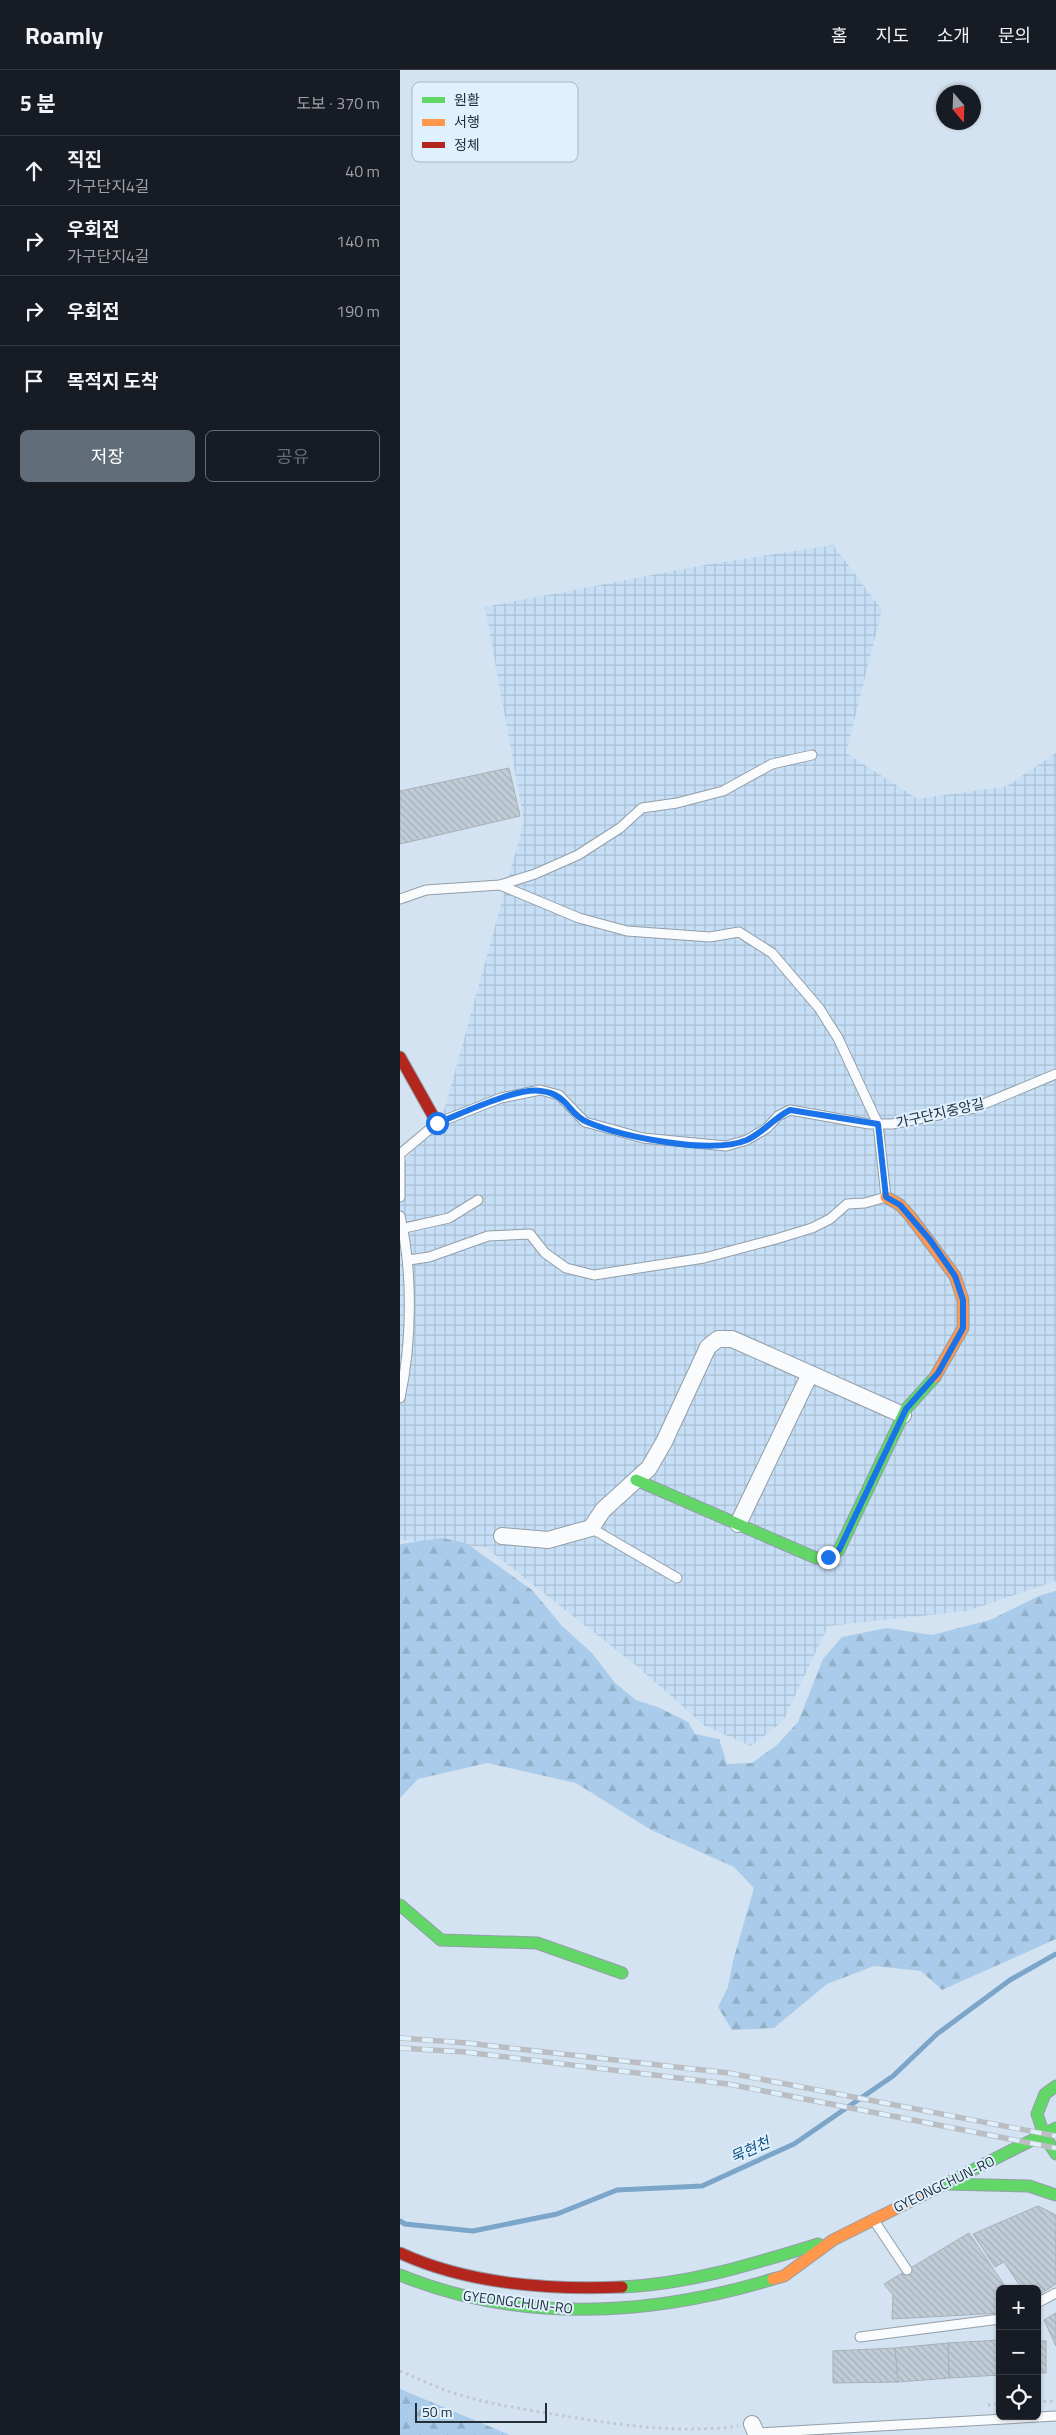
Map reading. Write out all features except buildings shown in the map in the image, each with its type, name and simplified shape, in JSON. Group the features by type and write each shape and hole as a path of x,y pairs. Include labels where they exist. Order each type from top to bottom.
{"street":[{"path":"400,1057 437,1123"},
{"path":"636,1480 816,1558 828,1557 839,1550 906,1409 938,1373 963,1328 963,1300 955,1276 930,1240 900,1205 886,1197"},
{"path":"502,1536 548,1540 591,1528 603,1510 649,1468 664,1442 708,1347 718,1340 732,1339 903,1415"},
{"path":"738,1524 810,1374"},
{"path":"400,1905 441,1940 537,1943 622,1973"},
{"path":"1056,2086 1046,2094 1037,2114 1044,2135 1056,2154"},
{"name":"GYEONGCHUN-RO","path":"400,2275 432,2288 471,2298 560,2310 606,2310 663,2305 724,2294 784,2276 833,2240 1056,2128"},
{"path":"944,2184 1029,2186 1056,2195"},
{"name":"GYEONGCHUN-RO","path":"400,2253 435,2267 516,2283 560,2288 605,2288 660,2284 719,2273 833,2240"}],"lane":[{"path":"400,899 426,890 500,885 535,874 578,855 620,828 642,808 677,803 723,791 772,764 812,755"},
{"path":"409,1260 429,1257 488,1236 530,1234 545,1253 566,1268 594,1275 634,1270 704,1258 776,1239 812,1228 830,1219 847,1204 865,1204 886,1197 878,1124 838,1038 819,1008 772,953 739,932 710,938 627,931 580,918 500,885"},
{"name":"가구단지중앙길","path":"400,1156 437,1123 501,1098 540,1090 559,1095 585,1122 643,1138 706,1146 726,1146 747,1140 767,1128 778,1116 790,1110 878,1124 892,1124 974,1108 1056,1074"},
{"path":"400,1156 400,1197"},
{"path":"402,1229 449,1218 478,1200"},
{"path":"400,1216 409,1260 405,1376 400,1398"},
{"path":"591,1528 677,1578"},
{"path":"873,2219 907,2270"},
{"path":"1041,2301 1056,2293"},
{"path":"860,2337 996,2320"},
{"path":"755,2431 1056,2416"}],"path":[{"path":"400,2371 459,2395 529,2410 606,2422 755,2431"},
{"path":"1041,2402 1056,2401"},
{"path":"984,2405 996,2404"}],"shaded area":[{"path":"833,545 882,610 846,753 918,799 1007,786 1056,753 1056,1581 967,1611 828,1626 783,1721 751,1746 705,1726 638,1667 485,1547 400,1540 400,1168 445,1108 524,821 485,607 710,564"}],"green space":[{"path":"442,1538 466,1543 532,1590 562,1626 592,1653 615,1683 636,1700 660,1708 688,1722 695,1734 719,1739 727,1764 752,1763 777,1745 798,1722 823,1659 842,1637 887,1628 932,1635 990,1620 1041,1595 1056,1591 1056,1939 942,1990 921,1971 874,1966 827,1984 774,2028 732,2030 718,2007 728,1987 733,1961 754,1888 734,1867 651,1830 576,1783 487,1763 418,1779 400,1798 400,1544"},
{"path":"400,2389 510,2435 400,2435"}],"waterway":[{"name":"묵현천","path":"400,2221 405,2224 473,2231 557,2214 617,2190 702,2186 794,2144 893,2076 937,2034 1010,1980 1056,1954"}],"railway":[{"path":"400,2038 467,2043 729,2073 1056,2136"},
{"path":"400,2048 465,2052 728,2084 1056,2148"}],"traffic: fast":[{"path":"636,1480 816,1558 828,1557 839,1550 906,1409 935,1377"},
{"path":"400,1905 441,1940 537,1943 622,1973"},
{"path":"1056,2086 1045,2094 1037,2114 1044,2135 1056,2154"},
{"path":"927,2193 1056,2128"},
{"path":"947,2184 1029,2186 1056,2195"},
{"path":"622,2287 672,2282 721,2272 818,2244"},
{"path":"400,2275 445,2291 492,2302 539,2308 586,2309 633,2307 680,2301 773,2279"}],"traffic: slow":[{"path":"886,1197 900,1205 910,1216 955,1276 963,1300 963,1328 935,1377"},
{"path":"773,2279 784,2276 833,2240 927,2193"}],"traffic: jam":[{"path":"400,1057 437,1123"},
{"path":"400,2253 453,2272 509,2283 537,2286 622,2287"}],"route":[{"path":"437,1123 501,1098 540,1090 559,1095 585,1122 643,1138 706,1146 726,1146 747,1140 767,1128 778,1116 790,1110 878,1124 886,1197 900,1205 930,1240 955,1276 963,1300 963,1328 938,1373 906,1409 839,1550 828,1557"}]}
